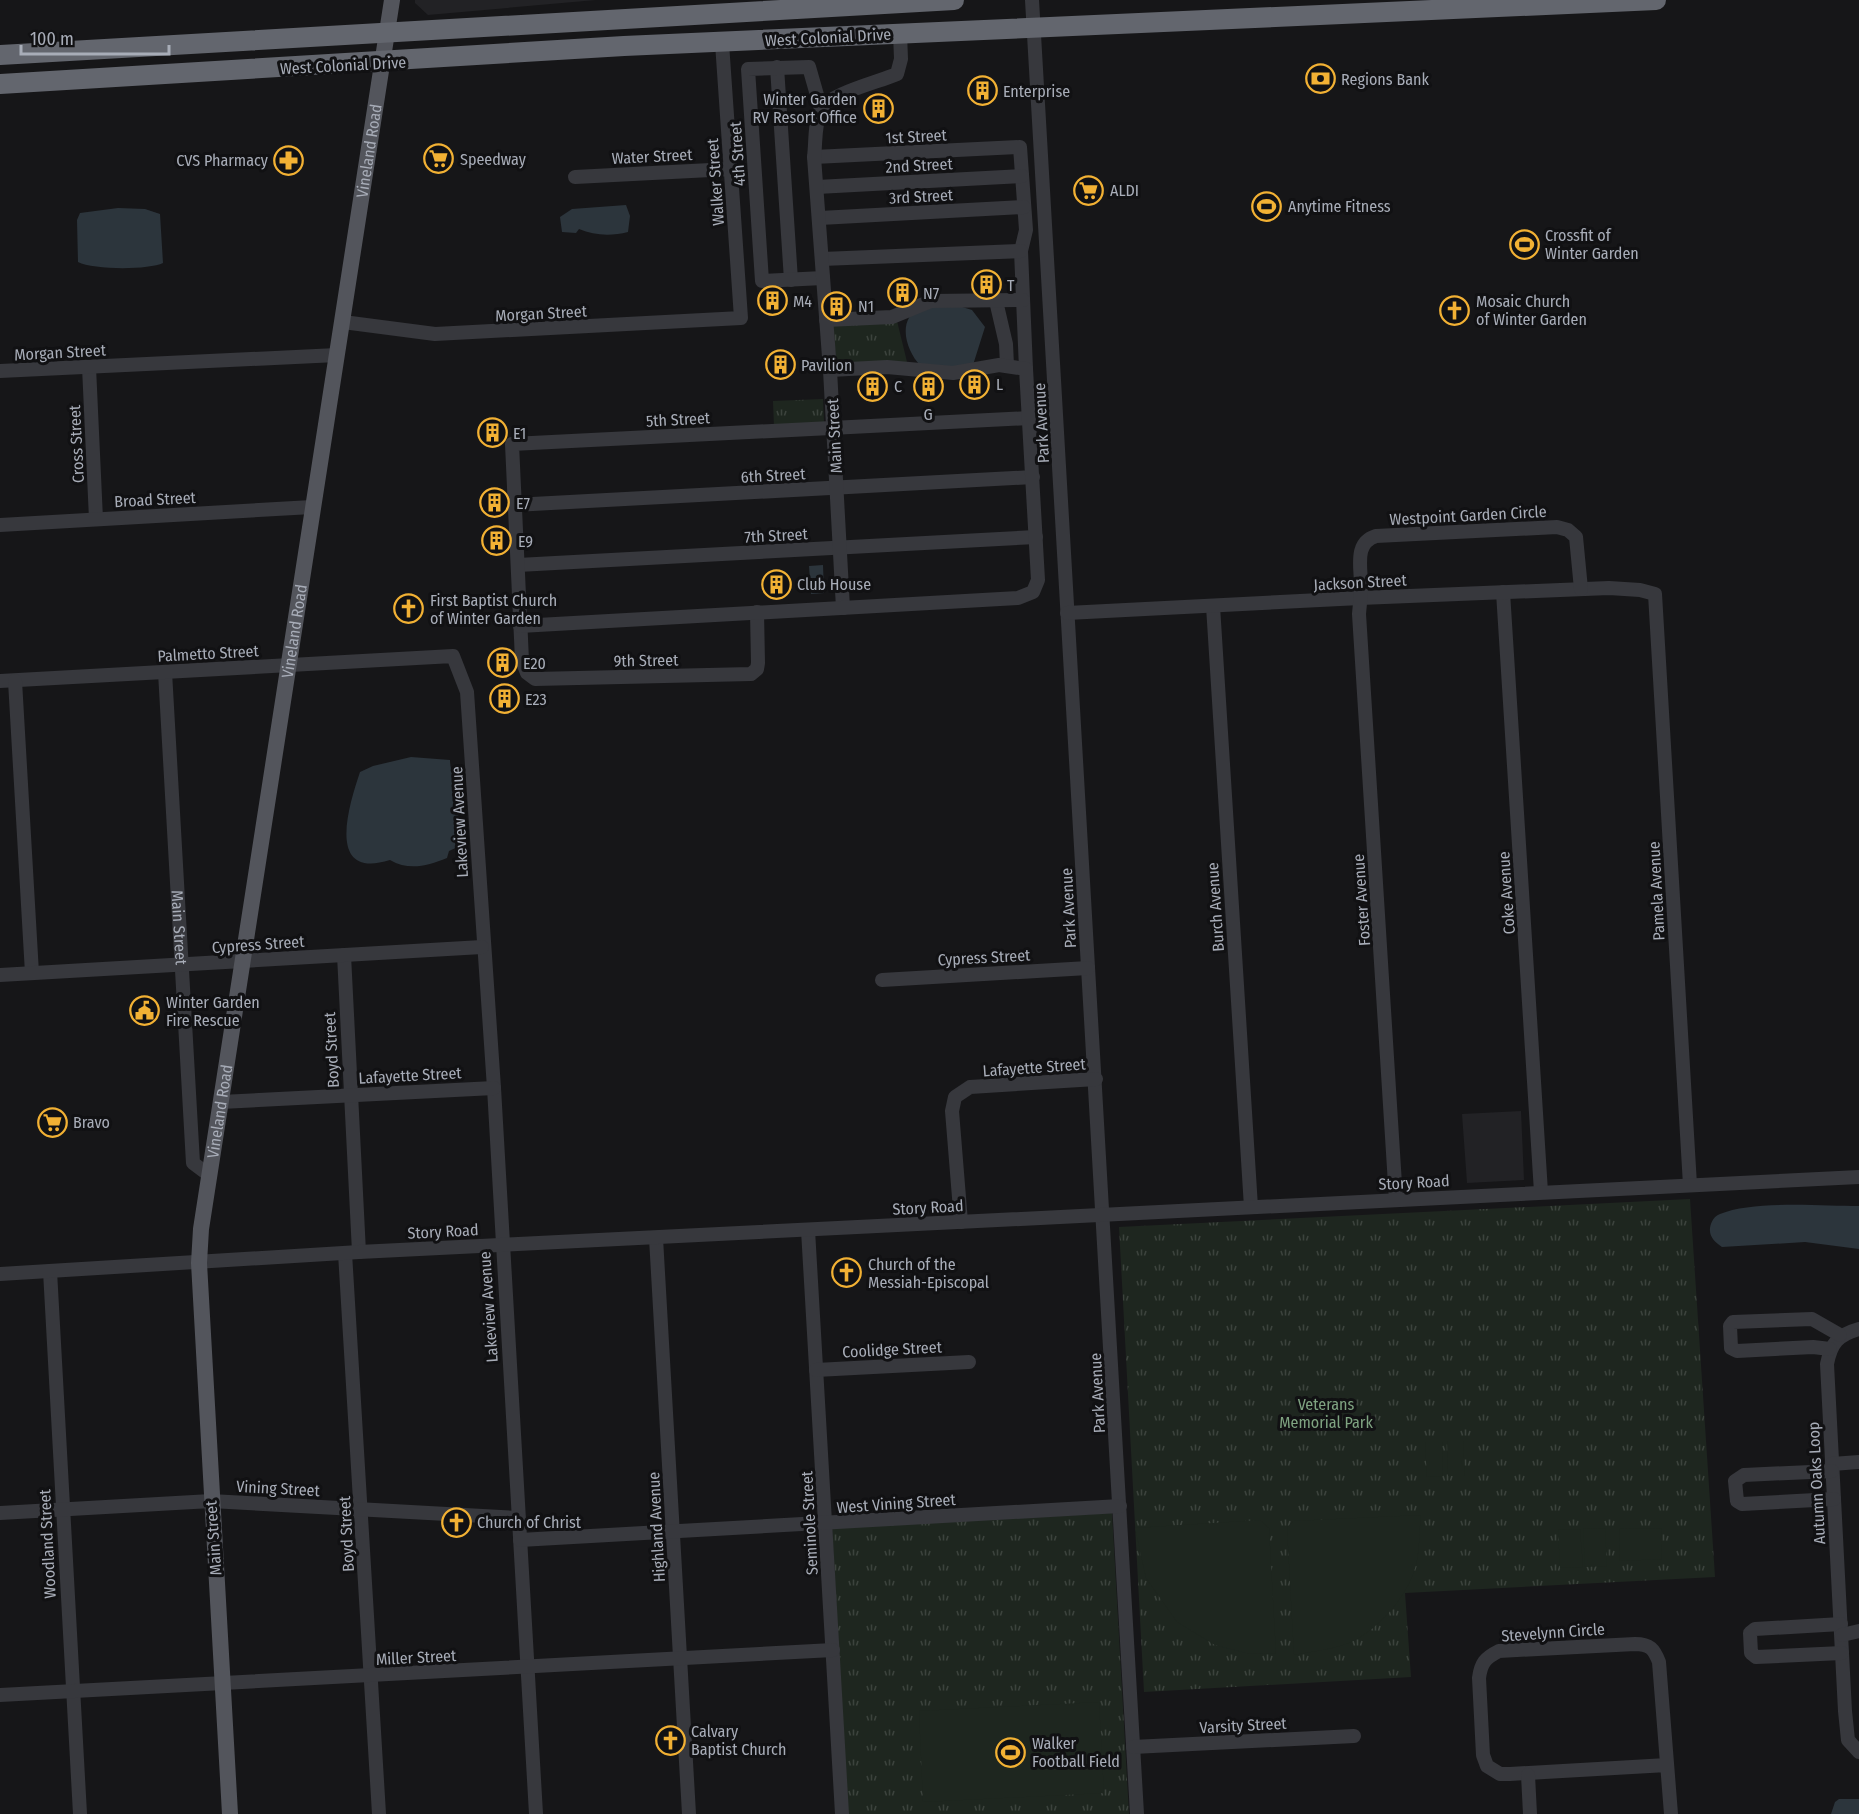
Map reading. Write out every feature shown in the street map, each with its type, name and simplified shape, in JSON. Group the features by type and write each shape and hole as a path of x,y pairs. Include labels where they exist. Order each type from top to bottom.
{"highway":[{"name":"West Colonial Drive","path":"0,55 954,0"},
{"path":"1251,17 1259,6 1269,0"},
{"name":"West Colonial Drive","path":"0,84 624,46 1653,0"},
{"path":"722,43 738,25 805,17 823,9"},
{"path":"624,46 711,32 733,12"}],"main road":[{"name":"Vineland Road","path":"199,1263 201,1229 209,1175 244,962 312,507 392,0"},
{"name":"Main Street","path":"199,1263 230,1814"}],"street":[{"name":"Park Avenue","path":"1032,0 1137,1814"},
{"path":"821,108 830,99 897,74 901,59 900,33"},
{"name":"Walker Street","path":"722,43 741,318"},
{"path":"777,67 791,280"},
{"name":"4th Street","path":"821,108 809,67 748,69 762,281 823,278"},
{"name":"Main Street","path":"821,108 816,126 814,157 830,370 843,608"},
{"name":"1st Street","path":"814,157 1020,147 1022,176"},
{"name":"Water Street","path":"575,177 730,169"},
{"path":"520,626 1025,596 1033,592 1038,580 1021,251 1026,230 1022,176"},
{"name":"2nd Street","path":"817,187 1022,176"},
{"name":"3rd Street","path":"820,218 1024,207"},
{"path":"822,259 1021,251"},
{"path":"826,320 892,317 931,301 1023,300"},
{"path":"996,301 1006,344 1007,365"},
{"name":"Morgan Street","path":"343,322 435,334 741,318"},
{"name":"Morgan Street","path":"0,371 337,355"},
{"path":"830,370 887,367 953,374 1007,365 1026,369"},
{"name":"Cross Street","path":"89,367 96,519"},
{"name":"5th Street","path":"520,626 512,444 1029,418"},
{"name":"6th Street","path":"514,505 1033,477"},
{"name":"Broad Street","path":"0,525 312,507"},
{"name":"Westpoint Garden Circle","path":"1360,598 1360,555 1367,539 1376,536 1557,527 1568,530 1576,537 1581,589"},
{"name":"7th Street","path":"518,565 1036,537"},
{"name":"Jackson Street","path":"1067,613 1581,589 1641,590 1655,594"},
{"name":"Coke Avenue","path":"1503,592 1541,1192"},
{"name":"Pamela Avenue","path":"1655,594 1690,1185"},
{"name":"Foster Avenue","path":"1360,598 1396,1200"},
{"name":"Burch Avenue","path":"1213,606 1251,1207"},
{"name":"9th Street","path":"520,626 522,660 527,673 535,679 751,674 757,669 758,663 757,612"},
{"name":"Palmetto Street","path":"0,681 453,656"},
{"name":"Lakeview Avenue","path":"453,656 467,692 482,947 494,1088 501,1245 536,1814"},
{"name":"Main Street","path":"165,672 193,1163 209,1175"},
{"path":"15,681 32,973"},
{"name":"Cypress Street","path":"0,975 482,947"},
{"name":"Boyd Street","path":"344,955 362,1508 370,1676 380,1814"},
{"name":"Cypress Street","path":"882,980 1088,968"},
{"name":"Lafayette Street","path":"961,1222 952,1111 955,1097 970,1088 1096,1079"},
{"name":"Lafayette Street","path":"221,1102 494,1088"},
{"name":"Story Road","path":"0,1274 352,1252 1859,1177"},
{"name":"Seminole Street","path":"808,1230 842,1814"},
{"name":"Highland Avenue","path":"656,1238 689,1814"},
{"name":"Woodland Street","path":"50,1271 80,1814"},
{"path":"1840,1335 1812,1318 1733,1322 1730,1326 1731,1348 1737,1351 1813,1347 1830,1349 1840,1335 1859,1329"},
{"name":"Autumn Oaks Loop","path":"1830,1349 1827,1364 1848,1740 1859,1752"},
{"name":"Coolidge Street","path":"816,1370 969,1362"},
{"path":"1834,1499 1745,1504 1739,1503 1734,1496 1736,1481 1744,1475 1832,1467 1859,1462"},
{"name":"Vining Street","path":"0,1513 211,1501 518,1518"},
{"name":"West Vining Street","path":"674,1533 1120,1506"},
{"path":"520,1540 674,1533"},
{"path":"1842,1653 1756,1657 1751,1653 1750,1633 1755,1629 1859,1631"},
{"name":"Stevelynn Circle","path":"1647,1644 1654,1650 1659,1662 1667,1765 1528,1775 1500,1774 1487,1766 1483,1755 1480,1666 1488,1656 1498,1651 1647,1644"},
{"name":"Miller Street","path":"0,1695 223,1685 833,1650"},
{"name":"Varsity Street","path":"1133,1747 1354,1736"},
{"path":"1667,1765 1671,1814"},
{"path":"1528,1775 1530,1814"}],"shaded area":[{"path":"415,0 596,0 428,15 415,3"},
{"path":"626,205 630,216 628,232 604,235 579,229 576,233 562,232 560,217 572,209"},
{"path":"118,208 145,209 160,214 163,263 146,267 121,268 96,267 78,262 77,220 80,213"},
{"path":"959,306 972,310 985,327 973,365 946,370 920,365 908,343 906,327 908,319 921,308"},
{"path":"823,565 824,593 811,594 809,566"},
{"path":"411,757 450,760 458,799 462,845 449,851 447,858 418,866 404,865 390,860 370,863 357,860 349,850 346,837 347,821 360,772 373,766"},
{"path":"1521,1111 1524,1180 1467,1183 1462,1114"},
{"path":"1769,1205 1859,1206 1859,1249 1805,1242 1722,1247 1710,1234 1710,1226 1714,1218 1734,1210"},
{"path":"1839,1799 1859,1799 1859,1814 1831,1814 1835,1802"}],"green space":[{"path":"897,321 907,362 851,364 848,359 836,360 833,323"},
{"path":"823,399 824,423 774,426 773,401"},
{"name":"Veterans Memorial Park","path":"1690,1199 1715,1577 1405,1593 1411,1677 1144,1692 1119,1227"},
{"path":"1447,1441 1463,1441 1465,1476 1448,1476"},
{"path":"1425,1442 1442,1442 1443,1476 1427,1477"},
{"path":"1112,1513 1129,1814 848,1814 832,1528"},
{"path":"1421,1515 1416,1565 1401,1598 1385,1617 1367,1633 1343,1645 1294,1655 1287,1528 1293,1521"},
{"path":"1260,1520 1269,1528 1276,1654 1246,1653 1215,1645 1177,1622 1146,1578 1135,1528"},
{"path":"1605,1528 1607,1566 1585,1567 1583,1529"},
{"path":"1661,1528 1662,1559 1620,1561 1619,1529"},
{"path":"1580,1529 1583,1567 1560,1568 1558,1530"},
{"name":"Walker Football Field","path":"1099,1702 1104,1793 923,1802 919,1711"}],"place":[{"name":"Regions Bank","path":"1320,79"},
{"name":"Enterprise","path":"982,91"},
{"name":"Winter Garden RV Resort Office","path":"878,108"},
{"name":"Speedway","path":"439,159"},
{"name":"CVS Pharmacy","path":"289,160"},
{"name":"ALDI","path":"1089,190"},
{"name":"Anytime Fitness","path":"1267,206"},
{"name":"Crossfit of Winter Garden","path":"1524,244"},
{"name":"T","path":"986,285"},
{"name":"N7","path":"902,293"},
{"name":"M4","path":"772,301"},
{"name":"N1","path":"837,306"},
{"name":"Mosaic Church of Winter Garden","path":"1455,310"},
{"name":"Pavilion","path":"780,365"},
{"name":"L","path":"975,384"},
{"name":"C","path":"873,386"},
{"name":"G","path":"928,386"},
{"name":"E1","path":"492,433"},
{"name":"E7","path":"495,503"},
{"name":"E9","path":"497,541"},
{"name":"Club House","path":"776,584"},
{"name":"First Baptist Church of Winter Garden","path":"409,609"},
{"name":"E20","path":"502,663"},
{"name":"E23","path":"504,699"},
{"name":"Winter Garden Fire Rescue","path":"145,1011"},
{"name":"Bravo","path":"52,1122"},
{"name":"Church of the Messiah-Episcopal","path":"847,1273"},
{"name":"Church of Christ","path":"456,1522"},
{"name":"Calvary Baptist Church","path":"670,1740"},
{"name":"Walker Football Field","path":"1011,1752"}]}
